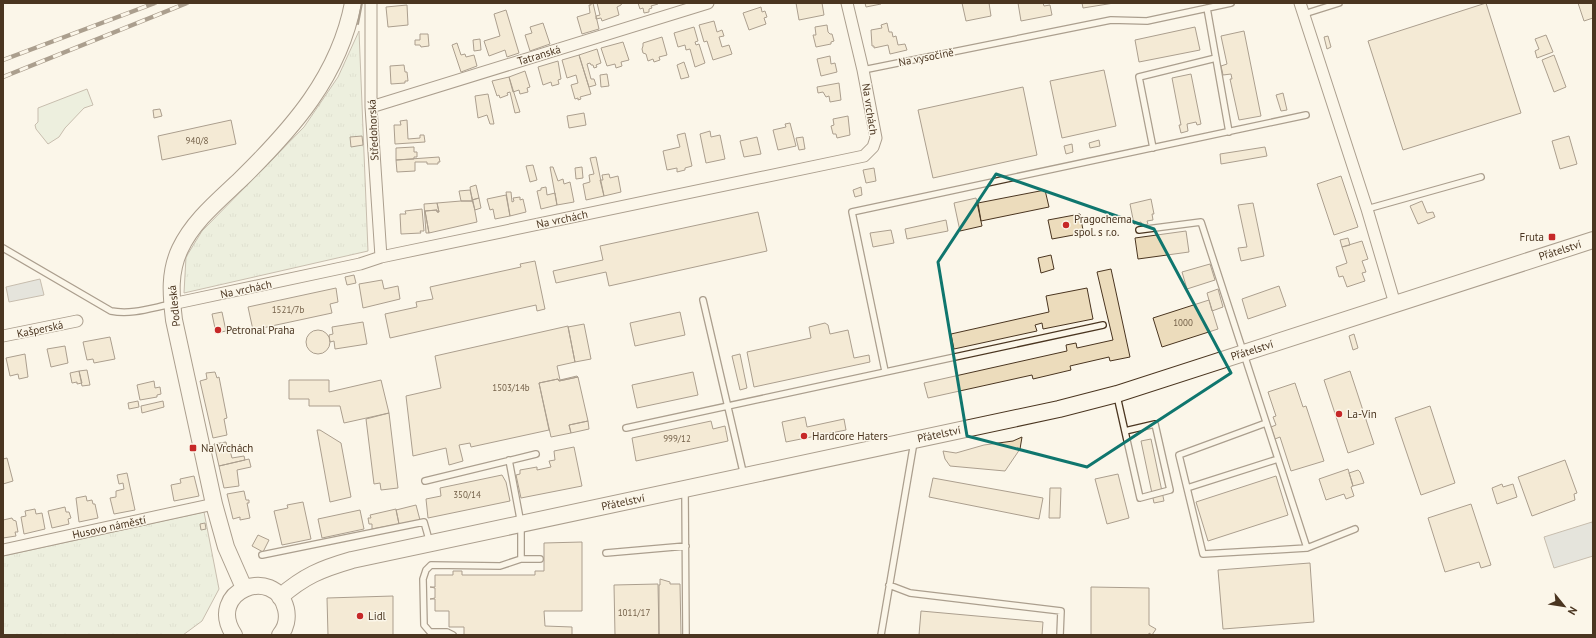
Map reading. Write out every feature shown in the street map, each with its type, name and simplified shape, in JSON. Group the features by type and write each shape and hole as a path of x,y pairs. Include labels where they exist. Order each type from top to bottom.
{"main road":[{"name":"Podleská","path":"244,588 226,546 214,504 172,304 170,290 172,277 177,256 194,226 250,170 292,125 311,101 339,52 353,3"},
{"name":"Přátelství","path":"280,597 306,577 324,568 352,560 1059,409 1117,394 1593,240"},
{"path":"229,634 227,621 228,606 237,593 244,588 260,586 267,588 280,597 284,603 287,618 280,635"}],"street":[{"name":"Středohorská","path":"371,3 371,107 381,257"},
{"name":"Tatranská","path":"371,107 708,3"},
{"path":"846,3 863,70"},
{"path":"1300,3 1367,210 1395,304"},
{"name":"Na vrchách","path":"172,304 360,264 381,257 864,156 873,147 876,138 863,70"},
{"name":"Kašperská","path":"3,336 77,321"},
{"name":"Husovo náměstí","path":"3,550 214,504"}],"lane":[{"name":"Na vysočině","path":"863,70 1111,20 1147,21 1231,3"},
{"path":"1304,14 1339,3"},
{"path":"1207,8 1229,132"},
{"path":"1153,148 1139,77 1216,58"},
{"path":"885,371 852,212 1306,115"},
{"path":"1367,210 1481,177"},
{"path":"1139,230 1201,222 1307,548"},
{"path":"3,248 102,307 112,311 121,313 137,312 172,304"},
{"path":"702,300 744,476"},
{"path":"626,428 1102,325"},
{"path":"1117,394 1125,431 1140,498 1170,490 1155,424 1125,431"},
{"path":"1266,422 1180,455 1203,554 1307,548 1355,529"},
{"path":"881,635 914,440"},
{"path":"425,481 536,454"},
{"path":"1187,488 1278,459"},
{"path":"509,460 521,524 521,559"},
{"path":"685,489 686,635"},
{"path":"262,555 424,522 430,544"},
{"path":"606,553 686,546"},
{"path":"453,635 447,632 430,632 424,625 423,580 426,570 431,565 500,566 521,559 540,559"},
{"path":"889,584 910,592 1061,611 1060,635"}],"highlighted area":[{"path":"996,174 1154,229 1231,373 1087,467 967,436 938,262"}],"green space":[{"path":"359,31 368,251 184,293 186,257 202,231 304,127 338,77"},
{"path":"87,89 93,105 84,108 65,128 59,137 48,144 36,129 35,125 38,122 38,108"},
{"path":"204,512 219,589 202,621 183,635 3,635 3,556"}],"shaded area":[{"path":"40,279 44,295 9,302 6,287"},
{"path":"1592,522 1593,556 1554,568 1544,537"}],"building":[{"path":"591,3 593,3 599,29 582,34 577,17 590,13 589,5 591,5"},
{"path":"597,3 622,3 617,7 619,15 602,21 601,18 596,19 596,16 600,15"},
{"path":"638,3 658,4 651,6 652,8 649,9 649,12 644,13 643,8 640,9"},
{"path":"796,3 822,3 824,15 799,20"},
{"path":"865,3 881,3 881,4 866,7"},
{"path":"962,3 989,3 991,16 966,21"},
{"path":"1018,3 1043,3 1044,6 1050,5 1052,15 1021,21"},
{"path":"1082,3 1114,3 1083,8"},
{"path":"1486,3 1521,113 1403,150 1368,41"},
{"path":"1578,3 1593,3 1593,18 1584,21"},
{"path":"407,5 408,25 388,27 386,7"},
{"path":"761,7 762,12 765,11 767,17 764,18 766,24 749,30 743,13"},
{"path":"506,10 519,53 507,57 505,50 489,56 484,41 500,36 494,14"},
{"path":"714,21 717,32 722,30 724,36 719,37 722,47 729,45 732,54 713,60 707,41 704,42 699,25"},
{"path":"543,23 550,44 530,51 525,35 532,33 530,27"},
{"path":"887,23 889,32 892,32 893,37 896,36 898,45 905,44 907,50 890,54 888,45 874,48 874,46 872,46 871,30 882,28 881,25"},
{"path":"827,25 828,32 832,34 834,41 831,42 831,44 816,47 813,35 816,35 815,27"},
{"path":"694,27 698,41 695,42 696,45 699,44 705,63 695,67 690,49 686,50 685,45 678,47 674,33"},
{"path":"1195,27 1200,50 1139,62 1135,40"},
{"path":"1244,31 1261,116 1239,120 1230,79 1232,79 1231,74 1223,75 1221,66 1227,64 1221,36"},
{"path":"420,34 428,34 429,46 421,47 420,45 415,45 415,40 420,40"},
{"path":"1546,35 1553,52 1537,58 1535,51 1539,49 1535,39"},
{"path":"1328,36 1331,47 1327,49 1324,37"},
{"path":"662,37 667,55 659,57 660,60 654,62 653,59 648,61 646,54 643,53 643,43"},
{"path":"480,39 481,50 474,51 473,40"},
{"path":"623,42 629,60 621,62 622,66 616,68 615,64 607,66 601,48"},
{"path":"457,43 461,55 465,54 466,57 474,55 477,66 461,72 452,45"},
{"path":"597,49 601,63 596,65 597,67 594,68 590,63 587,64 591,79 594,79 596,85 589,87 579,55"},
{"path":"579,55 591,94 580,97 581,99 578,100 578,98 575,99 571,85 578,83 576,75 567,78 562,60"},
{"path":"1554,55 1566,87 1554,92 1542,60"},
{"path":"830,56 831,64 835,63 837,72 821,76 817,59"},
{"path":"558,61 561,79 558,80 559,84 552,86 551,82 543,85 538,67"},
{"path":"684,62 689,77 681,79 677,65"},
{"path":"404,65 405,72 407,72 408,81 405,81 405,83 391,84 390,66"},
{"path":"1104,70 1116,126 1062,138 1050,81"},
{"path":"525,71 530,87 527,88 528,92 520,94 519,90 513,92 509,77"},
{"path":"607,74 609,86 601,87 600,75"},
{"path":"1191,74 1201,124 1197,125 1196,122 1187,124 1188,131 1181,133 1179,125 1181,125 1172,78"},
{"path":"509,77 520,112 515,113 510,92 507,93 508,95 500,98 499,95 497,96 492,81"},
{"path":"839,83 841,100 830,102 829,96 826,97 823,92 818,93 817,87"},
{"path":"1023,87 1037,155 933,178 918,110"},
{"path":"1283,93 1287,110 1281,111 1276,95"},
{"path":"488,94 494,124 490,124 487,115 478,118 475,96"},
{"path":"160,109 162,116 154,118 153,110"},
{"path":"584,113 586,125 569,128 567,116"},
{"path":"848,116 850,135 837,138 836,134 833,134 831,126 834,125 833,119"},
{"path":"231,120 236,144 162,160 158,136"},
{"path":"407,120 408,139 420,138 420,135 424,135 425,142 395,144 394,125 401,125 400,121"},
{"path":"790,123 796,146 778,150 773,130 786,127 785,124"},
{"path":"710,131 711,137 720,135 725,159 706,163 700,134"},
{"path":"685,133 692,166 677,172 677,168 667,170 663,151 680,147 677,135"},
{"path":"362,136 363,145 351,147 350,137"},
{"path":"1569,136 1577,164 1560,169 1552,141"},
{"path":"757,137 761,154 744,157 740,141"},
{"path":"803,137 805,149 799,150 796,138"},
{"path":"1099,140 1100,146 1090,148 1089,143"},
{"path":"1072,144 1073,152 1066,154 1064,146"},
{"path":"414,147 414,152 417,152 417,157 414,157 414,159 396,160 396,148"},
{"path":"1265,147 1267,156 1221,164 1220,154"},
{"path":"439,157 440,162 438,162 438,164 415,162 415,171 397,172 396,160"},
{"path":"596,157 604,196 586,200 583,184 590,182 589,175 594,174 590,158"},
{"path":"533,165 537,180 530,182 526,166"},
{"path":"550,167 553,167 558,181 563,179 564,184 570,182 574,202 557,205"},
{"path":"582,167 583,178 576,179 575,168"},
{"path":"874,168 876,181 866,183 863,170"},
{"path":"609,174 610,178 618,176 621,192 604,196 600,180 603,180 602,175"},
{"path":"1341,176 1358,227 1334,235 1317,184"},
{"path":"476,185 479,198 472,200 470,187"},
{"path":"546,187 547,195 555,193 557,205 541,209 537,191"},
{"path":"861,187 862,195 855,197 853,190"},
{"path":"470,190 473,201 461,201 459,191"},
{"path":"1045,190 1049,207 981,221 978,203"},
{"path":"506,192 511,192 512,202 514,201 513,198 520,197 520,200 523,199 526,212 510,216"},
{"path":"506,195 510,216 495,219 493,209 490,210 487,199"},
{"path":"479,198 481,208 475,210 472,200"},
{"path":"976,198 982,226 960,231 954,203"},
{"path":"1151,199 1154,214 1152,214 1153,220 1147,221 1148,224 1142,226 1141,222 1134,224 1130,204"},
{"path":"473,201 477,222 429,233 425,211 437,210 437,212 439,212 437,203"},
{"path":"1422,201 1427,213 1433,212 1435,217 1418,224 1410,206"},
{"path":"437,203 439,212 437,212 437,210 425,211 429,233 426,233 424,204"},
{"path":"1253,203 1264,256 1241,261 1238,248 1247,247 1238,205"},
{"path":"422,209 424,231 420,231 421,233 401,234 400,214 406,214 405,211"},
{"path":"758,212 767,251 609,286 606,272 556,283 553,271 603,260 600,246"},
{"name":"Pragochema spol. s r.o.","path":"1080,214 1083,230 1079,231 1079,234 1052,239 1048,220"},
{"path":"946,220 948,231 907,239 905,229"},
{"path":"891,230 894,243 873,247 870,233"},
{"path":"1186,231 1189,252 1138,259 1135,238"},
{"path":"1348,238 1350,245 1342,247 1340,240"},
{"path":"1362,241 1368,259 1362,261 1366,272 1362,273 1365,281 1347,287 1343,276 1339,277 1336,267 1347,263 1342,247"},
{"path":"1051,255 1054,269 1041,273 1038,258"},
{"path":"535,261 545,309 537,311 536,305 390,338 385,314 417,307 416,302 433,299 430,287 521,267 520,264"},
{"path":"1210,264 1215,280 1187,289 1182,272"},
{"path":"1111,269 1130,357 1110,361 1109,357 1070,366 1071,370 1033,379 1032,375 928,398 924,383 1067,351 1066,345 1076,343 1077,348 1113,340 1097,272"},
{"path":"354,275 356,283 347,285 345,277"},
{"path":"382,280 384,289 398,286 400,299 363,308 359,284"},
{"path":"1279,286 1286,306 1248,319 1242,299"},
{"path":"336,288 338,302 330,304 332,313 253,330 248,307"},
{"path":"1087,288 1093,319 1043,329 1042,323 1035,325 1037,331 954,349 951,334 1049,312 1046,296"},
{"path":"1218,289 1223,307 1212,311 1207,293"},
{"path":"1209,300 1218,329 1162,347 1153,318"},
{"path":"222,312 226,331 216,333 212,314"},
{"path":"680,312 685,335 635,346 630,323"},
{"path":"363,322 367,344 335,349 334,341 330,342 329,335 333,334 332,327"},
{"path":"825,323 828,325 830,334 848,330 854,358 869,355 870,362 754,387 747,352 811,338 809,327"},
{"path":"584,324 591,359 575,362 568,327"},
{"path":"568,326 575,362 557,366 560,380 578,377 559,381 558,379 539,383 549,430 471,447 470,443 459,445 463,461 449,465 446,448 413,456 406,396 441,388 435,356"},
{"path":"318,330 323,331 329,337 329,347 323,353 318,354 313,353 307,347 306,342 307,337 313,331"},
{"path":"1354,334 1358,348 1353,350 1349,336"},
{"path":"110,337 115,359 94,363 93,359 87,360 83,342"},
{"path":"65,346 68,363 51,367 47,349"},
{"path":"25,354 28,377 19,379 18,374 10,376 6,358"},
{"path":"740,354 747,388 740,390 732,356"},
{"path":"87,370 90,385 82,386 79,371"},
{"path":"79,371 82,383 72,383 70,373"},
{"path":"1350,371 1374,444 1348,453 1324,380"},
{"path":"215,372 217,378 219,377 227,418 224,419 227,435 213,438 200,381 207,379 206,373"},
{"path":"693,372 698,395 637,408 632,385"},
{"path":"578,377 588,421 569,425 571,433 551,437 539,383"},
{"path":"289,380 329,380 329,392 381,380 389,413 344,423 340,406 309,406 309,399 289,399"},
{"path":"154,381 155,388 160,387 161,394 157,395 157,397 140,400 137,385"},
{"path":"1295,383 1303,407 1306,406 1324,461 1291,471 1280,437 1275,439 1271,427 1276,425 1273,417 1276,416 1268,392"},
{"path":"138,401 139,407 129,409 128,403"},
{"path":"163,401 164,407 142,413 141,406"},
{"path":"1430,406 1455,483 1421,495 1395,418"},
{"path":"389,413 398,488 381,490 380,483 374,484 366,419"},
{"path":"805,417 807,427 844,419 846,430 786,442 782,422"},
{"path":"588,421 589,429 571,433 569,425"},
{"path":"711,421 713,429 725,426 728,441 636,461 632,438"},
{"path":"317,430 320,430 341,443 351,497 330,502"},
{"path":"1022,437 1020,449 1005,471 950,466 945,459 943,451 956,453 984,445 1013,441"},
{"path":"1151,439 1164,501 1154,503 1141,441"},
{"path":"226,442 232,458 244,456 245,460 219,466 214,444"},
{"path":"574,447 582,486 521,498 516,475 520,474 520,470 537,467 537,470 551,467 549,461 555,460 554,451"},
{"path":"7,458 13,481 3,484 3,459"},
{"path":"249,459 251,467 237,470 239,486 224,488 219,466"},
{"path":"1565,460 1577,493 1574,494 1575,500 1532,516 1518,477"},
{"path":"1348,469 1354,496 1346,499 1344,494 1326,500 1319,479"},
{"path":"1358,470 1364,483 1353,486 1349,473"},
{"path":"127,473 135,510 114,514 110,498 116,497 116,491 124,489 123,483 119,484 117,475"},
{"path":"1118,474 1129,518 1107,524 1095,479"},
{"path":"502,475 506,482 510,501 428,518 426,499 441,496 440,488"},
{"path":"194,476 199,496 174,501 171,485 181,483 180,479"},
{"path":"1276,476 1288,515 1208,541 1196,502"},
{"path":"933,478 1043,498 1039,519 929,497"},
{"path":"1502,484 1503,487 1513,484 1517,497 1497,504 1492,488"},
{"path":"1050,488 1061,488 1060,518 1049,518"},
{"path":"244,491 246,500 249,500 249,503 247,503 250,518 240,520 240,517 233,519 227,494"},
{"path":"86,496 87,501 92,500 93,504 95,504 98,518 79,522 76,498"},
{"path":"303,502 311,539 282,545 274,511 288,508 287,505"},
{"path":"1471,504 1491,565 1481,568 1479,562 1445,572 1428,518"},
{"path":"416,505 420,520 399,524 396,510"},
{"path":"65,507 66,512 69,512 71,518 68,519 69,524 52,528 48,511"},
{"path":"35,509 36,514 42,513 45,529 24,534 21,517 26,516 25,511"},
{"path":"396,509 399,524 372,529 372,524 369,524 368,518 371,518 370,515"},
{"path":"360,510 364,529 322,538 318,519"},
{"path":"12,518 16,521 18,532 15,532 16,536 3,538 3,520"},
{"path":"205,523 206,529 201,530 200,524"},
{"path":"258,535 269,540 263,552 252,546"},
{"path":"582,542 582,611 544,611 545,626 572,627 572,635 464,635 464,627 449,627 449,611 435,611 435,599 430,599 435,598 435,588 430,587 435,587 435,575 453,575 453,571 462,571 462,575 535,575 535,571 544,571 544,543"},
{"path":"1310,563 1314,622 1223,629 1218,570"},
{"path":"660,579 670,582 670,584 680,584 681,635 659,635"},
{"path":"658,584 659,635 615,635 614,585"},
{"path":"1091,587 1149,588 1149,625 1156,629 1152,635 1149,633 1149,635 1091,635"},
{"name":"Lidl","path":"393,596 393,635 328,635 327,598"},
{"path":"921,611 1043,622 1042,635 919,635"}],"railway":[{"path":"3,60 155,3"},
{"path":"3,77 187,3"}],"wall":[{"path":"358,24 362,3"}],"place":[{"name":"Pragochema spol. s r.o.","path":"1066,225"},
{"name":"Fruta","path":"1552,237"},
{"name":"Petronal Praha","path":"218,330"},
{"name":"La-Vin","path":"1339,414"},
{"name":"Hardcore Haters","path":"804,436"},
{"name":"Na Vrchách","path":"193,448"},
{"name":"Lidl","path":"360,616"}]}
